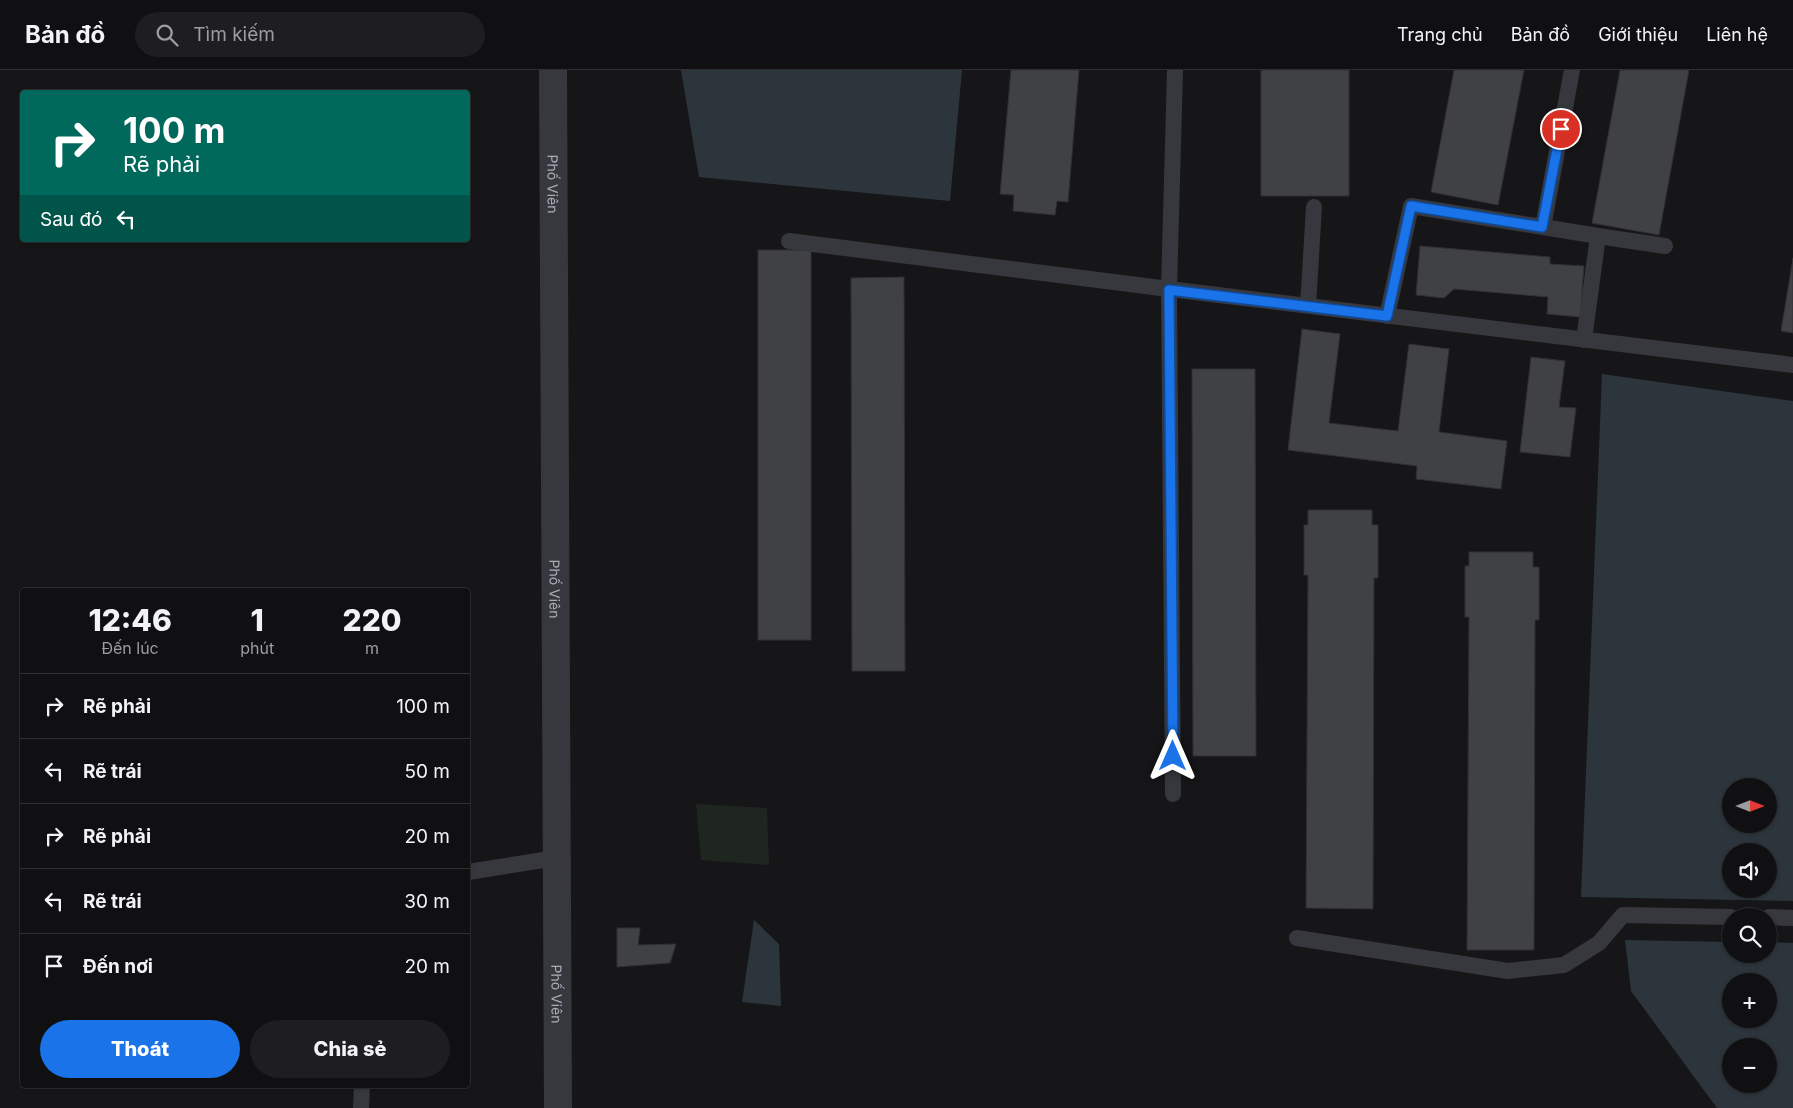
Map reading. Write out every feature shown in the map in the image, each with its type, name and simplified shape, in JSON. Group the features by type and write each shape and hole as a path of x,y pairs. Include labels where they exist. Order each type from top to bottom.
{"street":[{"name":"Phố Viên","path":"553,70 558,1108"}],"lane":[{"path":"1173,794 1169,290 1175,70"},
{"path":"1542,227 1572,70"},
{"path":"1387,316 1411,206 1665,246"},
{"path":"1308,306 1314,207"},
{"path":"1584,340 1598,236"},
{"path":"789,242 1793,365"},
{"path":"470,872 556,858"},
{"path":"1297,938 1508,972 1564,965 1599,943 1623,915 1722,917"},
{"path":"1777,917 1793,918"},
{"path":"361,1108 362,1088"}],"shaded area":[{"path":"681,70 962,70 950,201 699,177"},
{"path":"1602,374 1793,401 1793,901 1581,897"},
{"path":"696,804 767,808 769,865 701,860"},
{"path":"754,920 779,944 781,1006 742,1002"},
{"path":"1625,940 1722,942 1722,963 1777,963 1777,942 1793,943 1793,1108 1717,1108 1631,991"}],"building":[{"path":"1011,70 1079,70 1068,202 1057,201 1055,215 1013,211 1014,195 1000,194"},
{"path":"1261,70 1349,70 1349,196 1261,196"},
{"path":"1454,70 1524,70 1498,205 1431,192"},
{"path":"1620,70 1689,70 1659,235 1592,223"},
{"path":"1420,246 1550,257 1550,264 1584,266 1580,317 1547,314 1548,297 1454,289 1444,298 1416,295"},
{"path":"758,250 811,250 811,640 758,640"},
{"path":"1793,258 1793,333 1781,331"},
{"path":"904,277 905,671 852,671 851,278"},
{"path":"1302,329 1340,334 1329,423 1398,431 1409,344 1449,349 1439,432 1507,441 1501,489 1416,479 1417,466 1288,450"},
{"path":"1531,357 1565,361 1559,407 1576,408 1570,457 1520,452"},
{"path":"1192,369 1255,369 1256,756 1193,756"},
{"path":"1308,510 1372,510 1372,525 1378,525 1378,578 1374,578 1373,909 1306,908 1308,575 1304,575 1304,525 1308,525"},
{"path":"1469,552 1533,552 1533,567 1539,567 1539,620 1535,620 1534,950 1467,950 1469,617 1465,617 1465,566 1469,566"},
{"path":"617,928 640,928 638,945 676,944 670,963 617,967"}],"route":[{"path":"1173,756 1169,290 1387,316 1411,206 1542,227 1561,129"}]}
